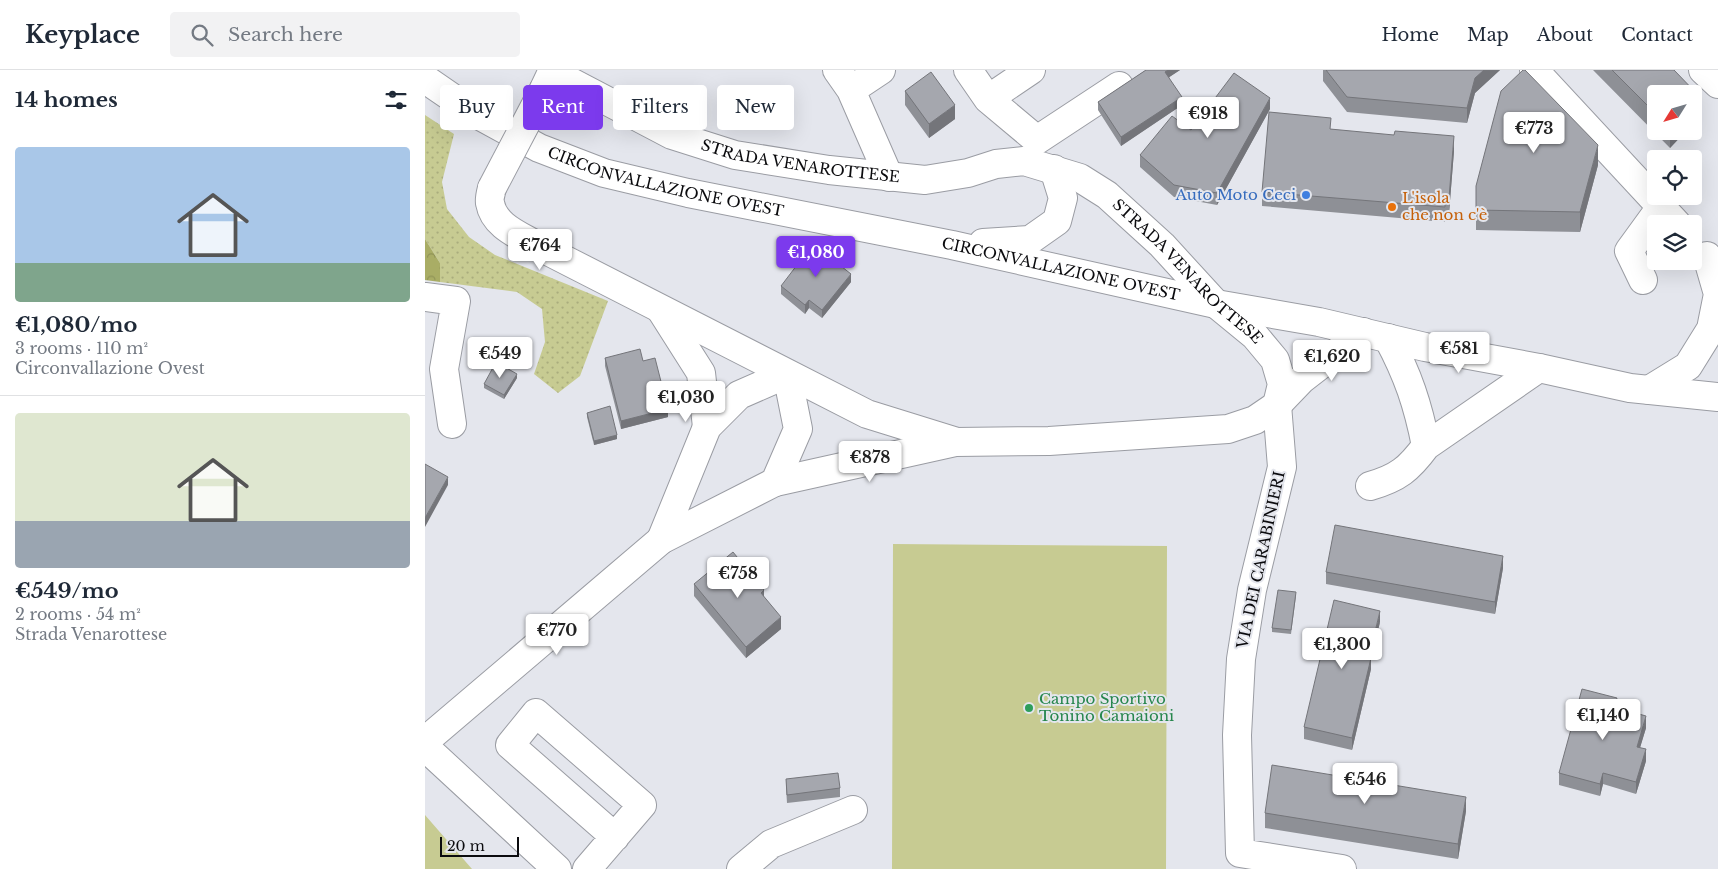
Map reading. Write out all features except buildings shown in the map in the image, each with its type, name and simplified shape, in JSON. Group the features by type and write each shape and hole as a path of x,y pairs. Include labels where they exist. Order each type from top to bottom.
{"main road":[{"path":"881,70 844,80 889,177"},
{"path":"968,70 988,99 1037,140 1118,75"},
{"path":"988,99 1031,70"},
{"path":"1534,70 1668,215"},
{"path":"1703,70 1718,84"},
{"name":"STRADA VENAROTTESE","path":"955,442 867,414 504,226 495,216 489,202 492,188 548,77 672,135 744,156 829,170 925,180 968,173 996,164 1024,161 1080,178 1107,195 1162,245 1217,304 1255,336 1275,360 1281,384 1277,405"},
{"name":"CIRCONVALLAZIONE OVEST","path":"425,79 473,112 539,148 604,173 688,193 952,245 1217,304 1319,322 1425,347 1539,368 1630,388 1718,397"},
{"path":"952,245 1030,240 1057,221 1063,198 1054,170"},
{"path":"1643,280 1629,251 1647,235"},
{"path":"1649,390 1688,366 1711,329 1718,294 1709,255"},
{"path":"425,297 456,301 444,369 452,424"},
{"name":"STRADA VENAROTTESE","path":"660,308 701,373 707,427"},
{"path":"1376,335 1404,367 1420,413 1426,446"},
{"name":"STRADA VENAROTTESE","path":"425,741 661,540 775,482 955,442 1049,442 1228,428 1255,420 1277,405 1301,380 1376,335"},
{"path":"1370,486 1388,481 1401,474 1415,462 1426,446 1539,368"},
{"path":"775,482 798,429 787,374"},
{"name":"STRADA VENAROTTESE","path":"661,540 707,427 739,395 787,374"},
{"name":"VIA DEI CARABINIERI","path":"1277,405 1282,467 1252,590 1241,659 1237,735 1240,853 1342,869"},
{"path":"587,869 615,837 643,805 537,713 510,745 615,837"},
{"path":"425,747 557,869"},
{"path":"741,869 771,844 853,810"}],"green space":[{"path":"425,115 440,125 440,130 448,130 454,134 442,182 447,209 469,237 495,255 608,301 580,376 558,393 534,374 545,342 542,309 517,292 440,282 440,263 425,239"},
{"path":"425,239 440,263 440,282 425,280"},
{"name":"Campo Sportivo Tonino Camaioni","path":"893,544 1167,546 1166,869 892,869"},
{"path":"425,815 472,869 425,869"}],"place":[{"name":"Auto Moto Ceci","path":"1306,195"},
{"name":"L'isola che non c'è","path":"1392,207"},
{"name":"Campo Sportivo Tonino Camaioni","path":"1029,708"}]}
